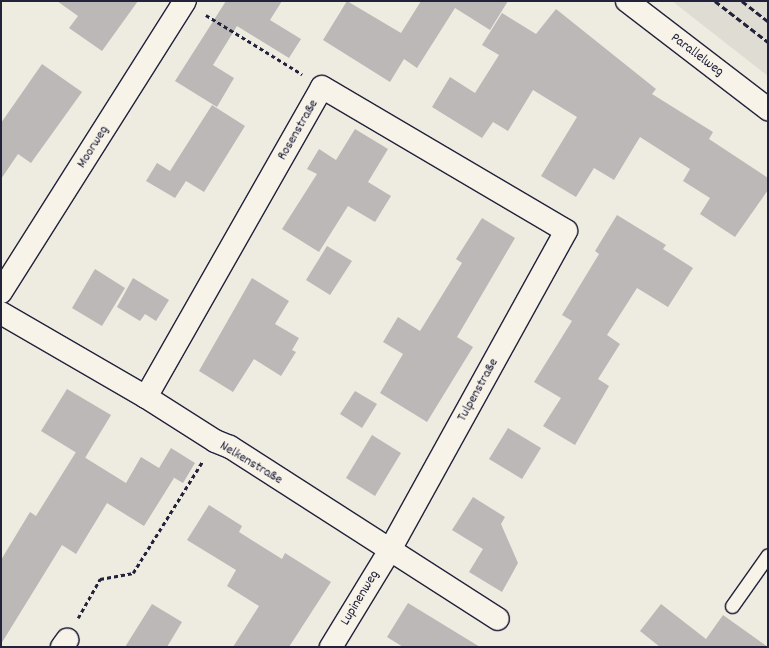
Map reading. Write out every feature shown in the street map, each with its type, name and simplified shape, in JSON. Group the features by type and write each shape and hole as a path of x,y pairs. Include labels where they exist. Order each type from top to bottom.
{"street":[{"name":"Moorweg","path":"1,292 185,1"},
{"name":"Parallelweg","path":"627,1 768,109"},
{"name":"Rosenstraße","path":"146,397 322,87 566,231"},
{"name":"Tulpenstraße","path":"390,550 566,231"},
{"name":"Nelkenstraße","path":"1,313 146,397 215,441 230,447 498,619"},
{"name":"Lupinenweg","path":"330,647 390,550"}],"lane":[{"path":"732,606 768,555"}],"path":[{"path":"185,1 322,87"},
{"path":"65,643 100,579 133,573 215,441"}],"shaded area":[{"path":"672,1 768,1 768,76"}],"building":[{"path":"57,1 138,1 102,51 69,28 78,16"},
{"path":"226,1 282,1 270,20 301,39 289,58 237,26 213,65 234,78 217,107 175,81"},
{"path":"347,1 401,33 421,1 508,1 490,30 455,8 417,68 404,59 390,82 323,40"},
{"path":"556,9 656,89 652,94 713,132 709,139 768,178 768,190 735,237 700,214 710,198 683,181 690,169 640,137 614,180 594,168 576,197 541,176 577,117 533,90 508,131 493,122 482,138 432,107 450,77 475,93 499,55 482,45 502,13 536,34"},
{"path":"42,64 82,92 31,163 18,154 1,179 1,123"},
{"path":"212,105 245,126 204,192 186,181 175,198 146,181 157,163 170,171"},
{"path":"355,129 388,149 368,182 391,196 375,222 348,206 319,252 282,229 317,174 307,169 319,149 336,160"},
{"path":"617,215 666,245 663,249 693,268 668,307 637,288 607,335 620,344 598,379 609,386 575,445 543,426 561,398 534,382 572,321 562,315 599,254 595,251"},
{"path":"482,218 515,238 457,337 473,347 427,422 380,393 403,354 383,342 398,317 420,331 462,263 456,259"},
{"path":"327,246 352,261 330,295 306,280"},
{"path":"95,269 125,288 102,326 72,308"},
{"path":"133,278 169,300 156,321 145,314 140,321 117,307"},
{"path":"252,278 289,301 275,324 299,338 292,350 296,352 281,376 254,359 233,392 199,371"},
{"path":"67,389 111,415 85,458 41,431"},
{"path":"355,391 377,404 362,428 340,414"},
{"path":"508,428 541,448 522,479 489,459"},
{"path":"372,435 401,453 375,496 346,478"},
{"path":"171,448 195,463 183,483 171,476 174,478 144,526 107,503 76,554 62,545 1,644 1,560 30,512 36,516 76,452 126,483 141,457 159,468"},
{"path":"473,497 505,517 501,524 518,563 502,592 469,572 483,549 452,530"},
{"path":"209,505 242,526 239,532 282,559 285,553 331,582 289,647 233,647 259,606 227,586 236,570 187,540"},
{"path":"408,603 480,647 403,647 387,637"},
{"path":"152,604 182,622 167,647 125,647"},
{"path":"661,604 706,639 723,615 768,647 660,647 640,631"}],"railway":[{"path":"715,1 768,42"},
{"path":"742,1 768,21"}]}
